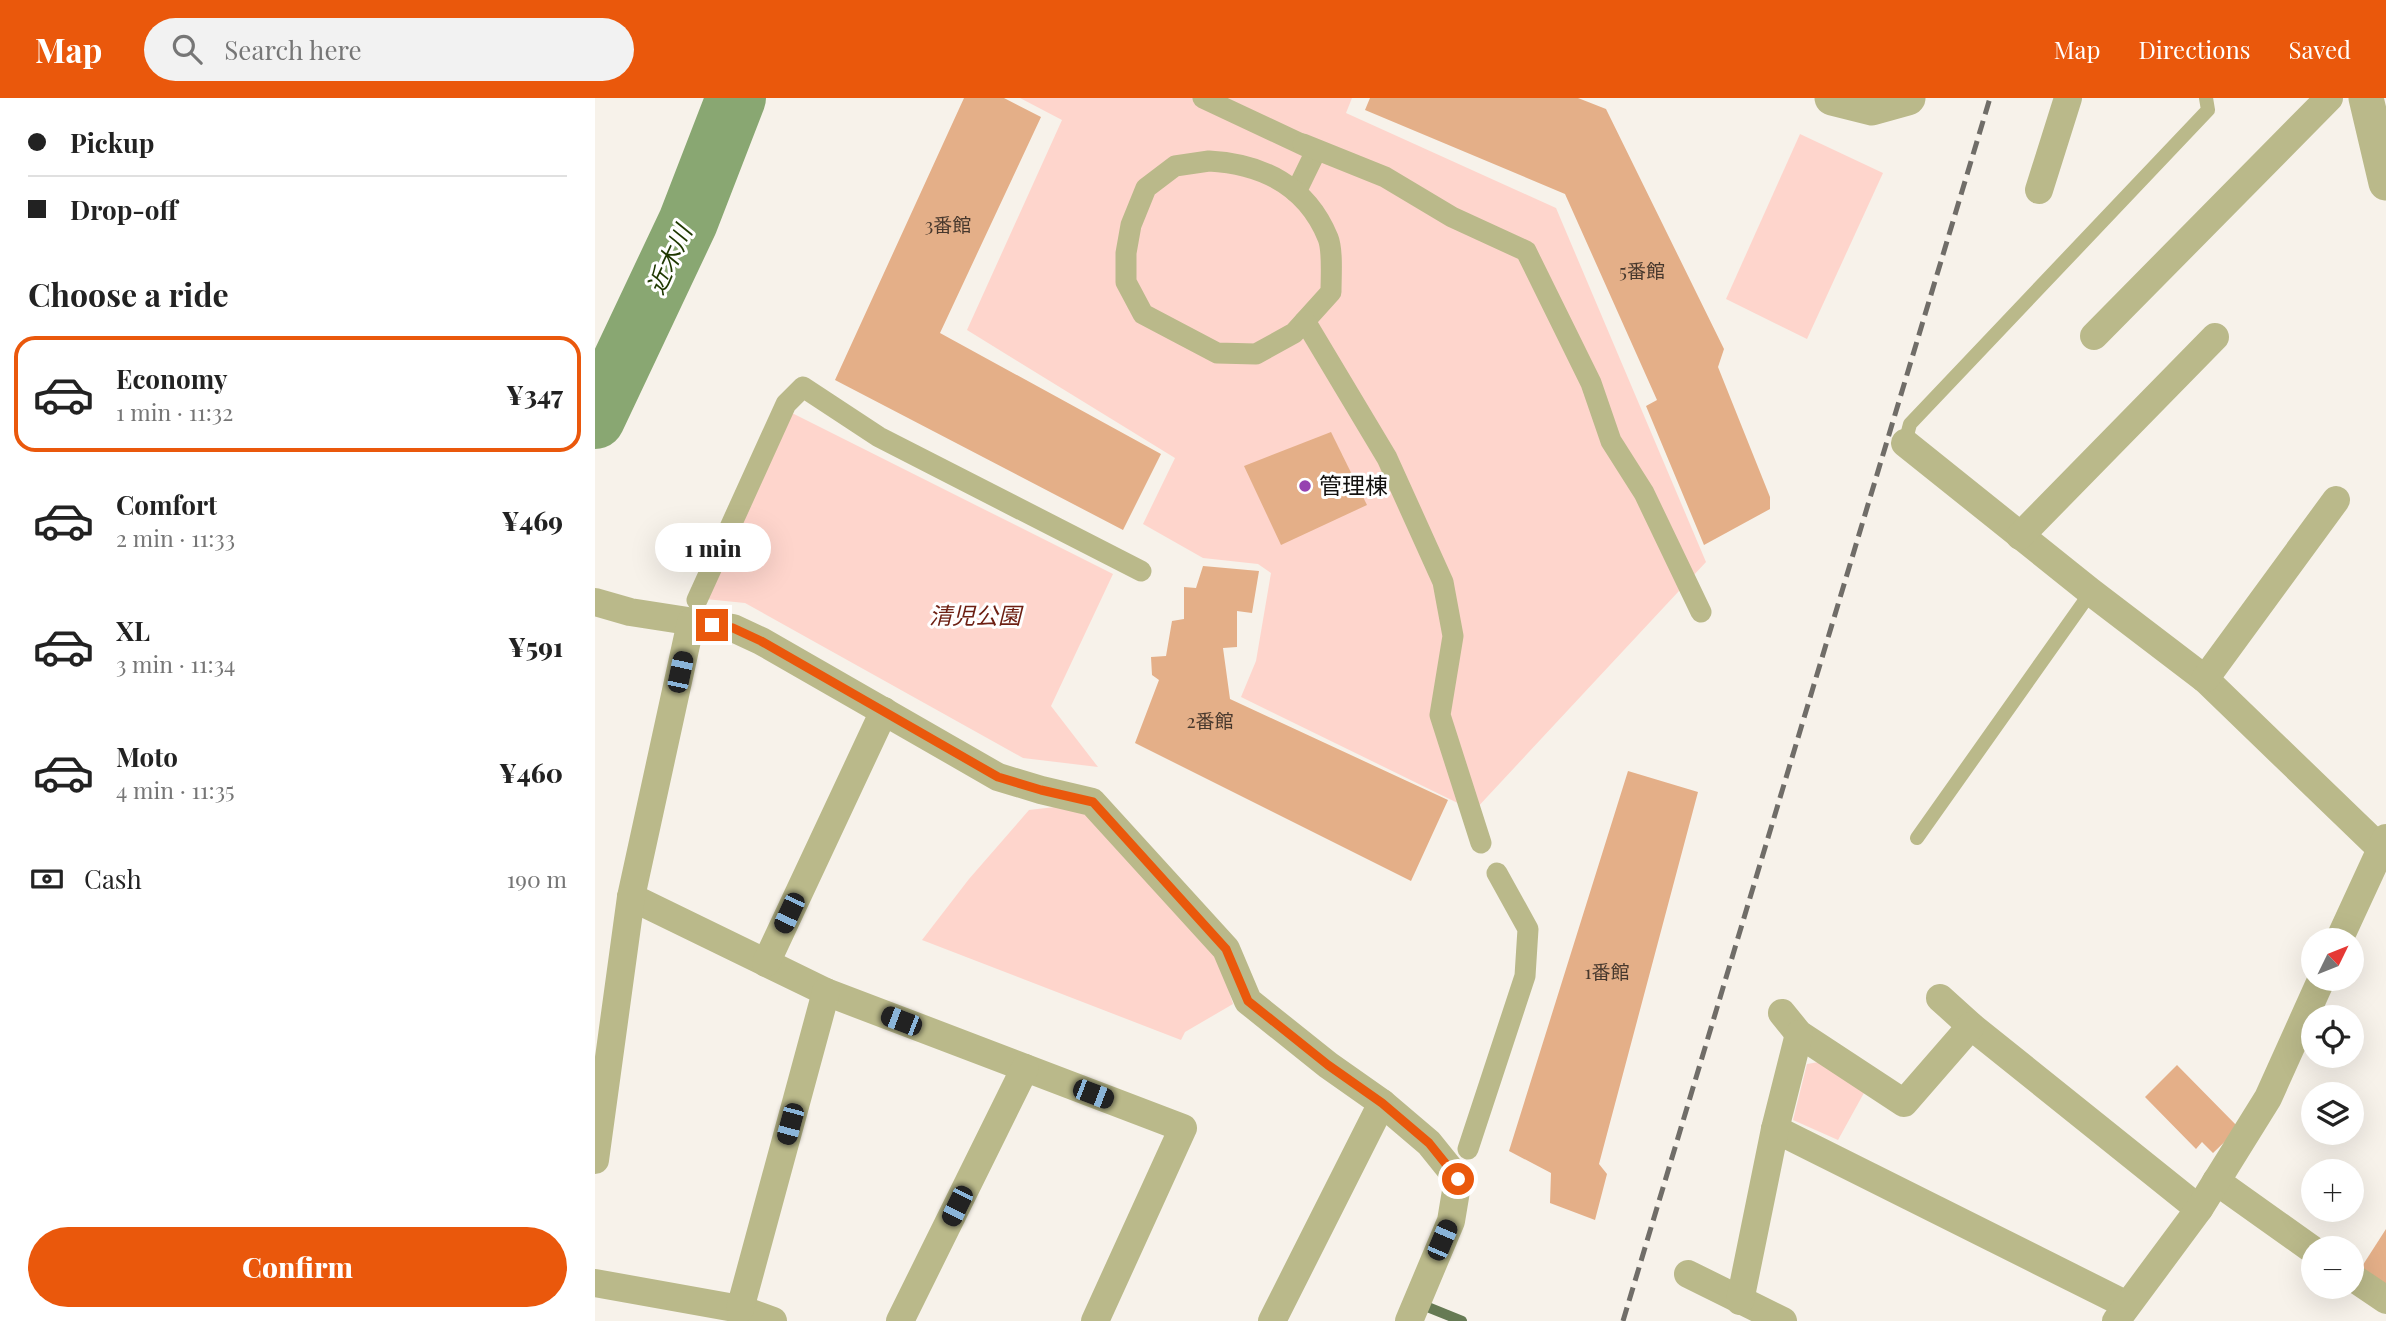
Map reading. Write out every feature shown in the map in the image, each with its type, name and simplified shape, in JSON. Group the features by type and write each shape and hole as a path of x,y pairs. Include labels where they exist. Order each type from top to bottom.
{"street":[{"path":"1203,98 1317,151 1296,192"},
{"path":"1832,98 1872,108 1908,98"},
{"path":"2039,190 2068,98"},
{"path":"2094,335 2329,98"},
{"path":"2366,98 2386,183"},
{"path":"1303,144 1385,177 1452,217 1526,251 1591,383 1611,441 1644,492 1701,612"},
{"path":"1209,161 1235,162 1259,169 1303,195 1329,240 1331,292 1305,321 1294,333 1257,354 1217,353 1143,313 1126,282 1126,253 1131,225 1146,188 1175,166 1209,161"},
{"path":"1305,321 1387,457 1443,582 1453,636 1440,715 1481,843"},
{"path":"2020,536 2215,337"},
{"path":"595,1160 631,897 694,611 786,404 803,387 879,437 1141,571"},
{"path":"1905,443 2091,592 2205,679 2383,843 2344,928"},
{"path":"2205,679 2336,500"},
{"path":"595,602 630,612 694,611 761,641 998,777 1093,802 1226,949 1248,1001 1328,1065 1382,1103 1429,1143 1458,1179 1451,1221 1409,1321"},
{"path":"766,963 884,711"},
{"path":"1468,1149 1525,976 1528,929 1497,873"},
{"path":"631,897 826,992 1183,1128 1095,1321"},
{"path":"1775,1129 2122,1313 2199,1209 2268,1098 2316,991"},
{"path":"740,1309 826,992"},
{"path":"1940,998 1971,1026 2199,1209"},
{"path":"1740,1300 1775,1129 1790,1024 1904,1103 1971,1026"},
{"path":"900,1321 1025,1068"},
{"path":"1272,1321 1382,1103"},
{"path":"2216,1181 2301,1241"},
{"path":"1688,1274 1783,1321"},
{"path":"595,1283 740,1309 773,1321"},
{"path":"2364,1284 2386,1300"}],"lane":[{"path":"1905,443 1910,424 2208,110 2206,98"},
{"path":"1917,838 2091,592"}],"green space":[{"path":"1020,98 1352,98 1346,113 1556,208 1706,562 1474,811 1241,697 1256,661 1271,573 1258,564 1203,558 1143,524 1175,458 967,330 1062,120"},
{"path":"1800,134 1883,173 1807,339 1726,299"},
{"name":"清児公園","path":"790,412 1113,574 1051,706 1098,767 1023,758 745,603 705,599"},
{"path":"1055,807 1088,812 1218,956 1233,1004 1185,1032 1181,1040 922,940 969,879 1029,810"},
{"path":"1819,1062 1865,1091 1838,1140 1793,1120 1807,1064"}],"building":[{"path":"964,98 1004,98 1041,117 940,333 1161,454 1123,530 835,380"},
{"path":"1370,98 1578,98 1606,109 1724,349 1718,367 1770,497 1770,509 1704,545 1646,406 1657,400 1565,194 1365,110"},
{"name":"管理棟","path":"1331,432 1367,505 1281,545 1244,466"},
{"path":"1203,566 1259,571 1252,613 1237,611 1237,647 1223,648 1230,699 1448,800 1411,881 1135,743 1159,680 1152,675 1151,657 1166,656 1172,621 1184,619 1184,587 1196,588"},
{"path":"1628,771 1698,792 1599,1164 1607,1174 1595,1220 1550,1203 1551,1173 1509,1151"},
{"path":"2177,1065 2239,1128 2213,1153 2202,1142 2196,1149 2145,1097"},
{"path":"2386,1229 2386,1289 2364,1274 2364,1263"}],"waterway":[{"name":"近木川","path":"595,419 688,222 736,98"},
{"path":"1425,1306 1462,1321"}],"railway":[{"path":"1623,1321 1990,98"}],"place":[{"name":"管理棟","path":"1305,486"}],"route":[{"path":"712,625 733,628 761,641 998,777 1093,802 1226,949 1248,1001 1328,1065 1382,1103 1429,1143 1458,1179"}]}
